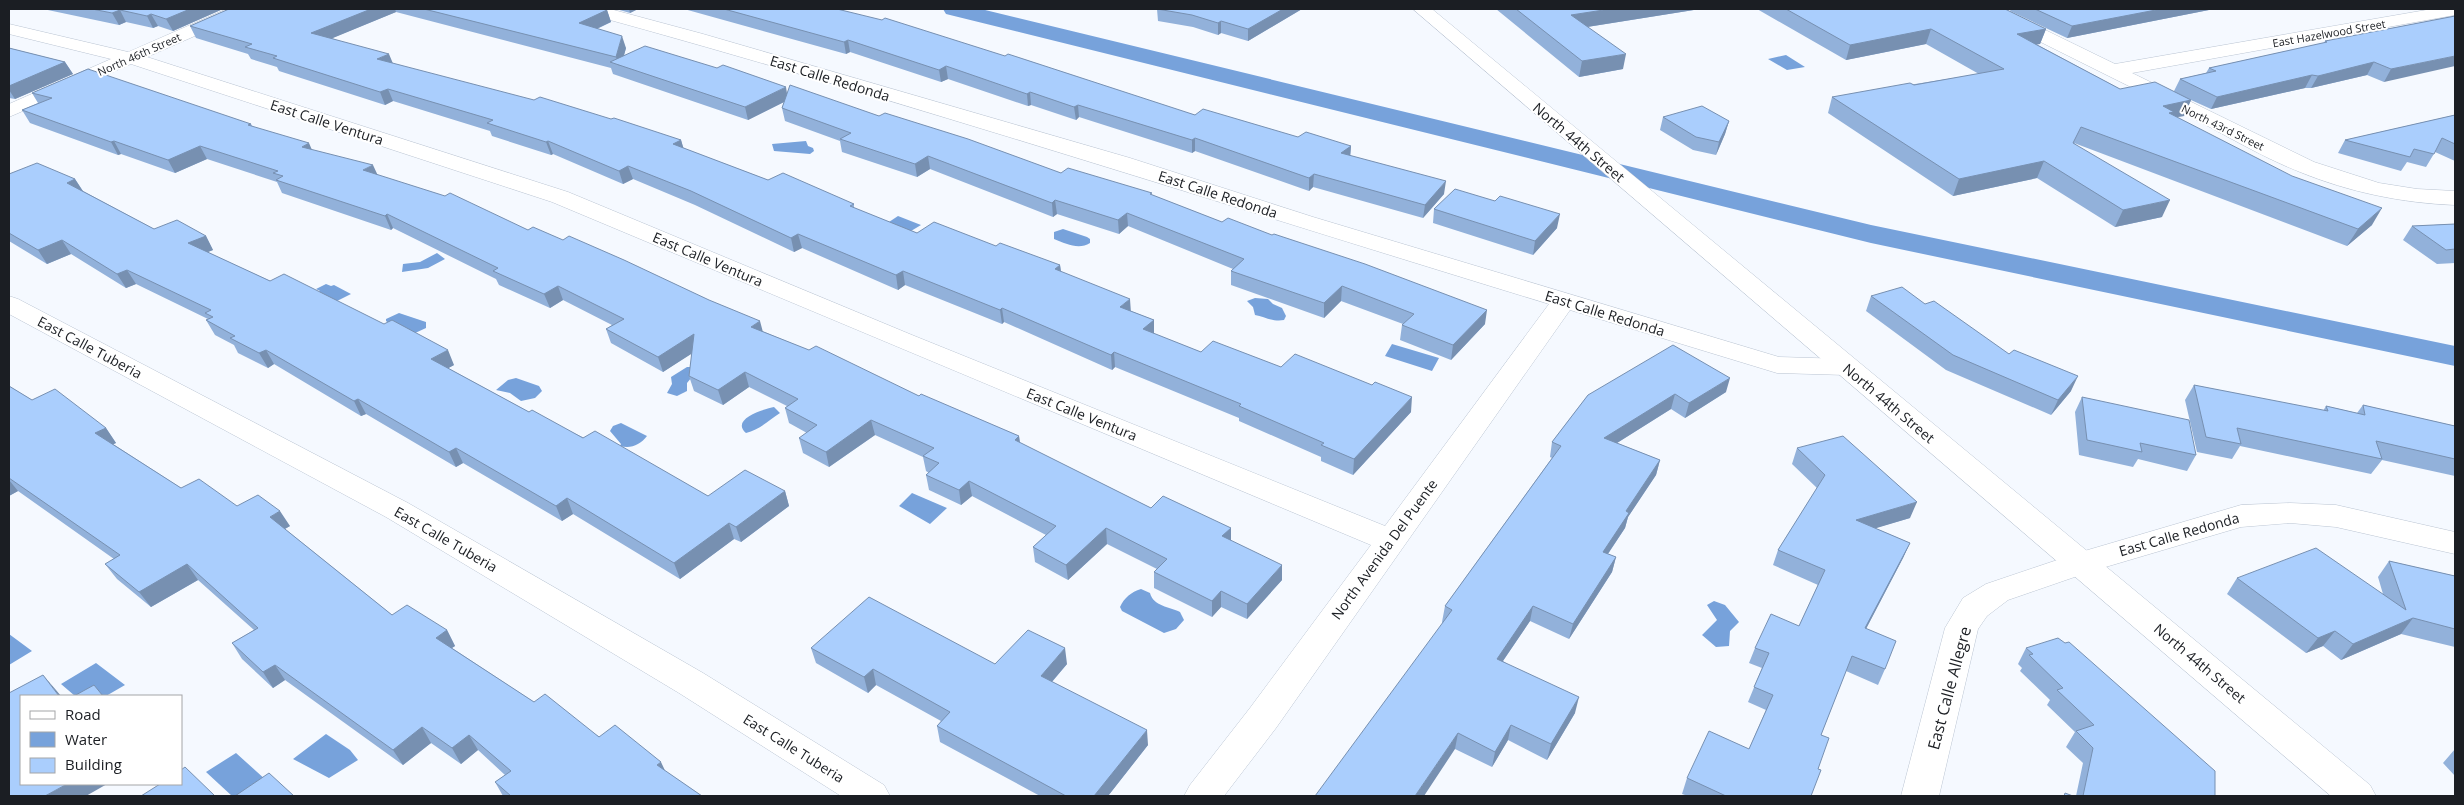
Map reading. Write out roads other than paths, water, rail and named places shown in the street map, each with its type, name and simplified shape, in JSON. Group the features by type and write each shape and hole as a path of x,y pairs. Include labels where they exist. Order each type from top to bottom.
{"street":[{"name":"North 46th Street","path":"9,110 241,9"},
{"name":"East Calle Redonda","path":"590,9 1122,163 1304,222 1777,365 1846,366"},
{"name":"North 44th Street","path":"1422,9 2357,796"},
{"name":"North 43rd Street","path":"1989,9 2306,167 2352,184 2382,191 2423,197 2455,198"},
{"name":"East Hazelwood Street","path":"2089,60 2380,9"},
{"name":"East Hazelwood Street","path":"2111,71 2455,10"},
{"name":"East Calle Ventura","path":"9,29 130,58 560,197 1390,540"},
{"path":"2207,39 2232,50"},
{"name":"North Avenida Del Puente","path":"1203,796 1263,718 1565,300"},
{"name":"East Calle Tuberia","path":"9,304 397,510 691,683 871,796"},
{"name":"East Calle Redonda","path":"2081,562 2241,516 2290,512 2336,516 2455,543"},
{"name":"East Calle Allegre","path":"1920,796 1962,628 1974,607 1997,592 2081,562"}],"water":[{"path":"1786,55 1805,67 1787,70 1768,59"},
{"path":"806,141 808,146 813,148 814,151 810,154 774,151 772,144"},
{"path":"898,216 921,225 911,231 886,224"},
{"path":"1063,229 1087,237 1090,239 1090,243 1077,246 1054,239 1054,232"},
{"path":"437,253 445,259 428,268 402,272 403,264 420,262"},
{"path":"326,284 334,285 351,294 335,302 317,293 320,291 316,289"},
{"path":"1255,298 1268,299 1273,304 1282,308 1286,316 1284,320 1273,320 1255,315 1253,307 1247,301"},
{"path":"399,313 426,322 426,328 413,334 403,335 386,321 386,319"},
{"path":"1392,344 1439,358 1432,371 1385,356"},
{"path":"687,367 693,367 696,372 687,383 687,391 677,396 667,393 672,384 671,377"},
{"path":"516,378 539,386 542,391 535,398 521,401 510,393 496,390 508,380"},
{"path":"774,407 780,413 759,427 746,433 742,428 742,423 745,419 757,412"},
{"path":"621,423 647,436 635,446 620,446 621,444 610,431 613,426"},
{"path":"912,493 947,508 930,524 899,506"},
{"path":"1141,589 1150,593 1155,601 1162,606 1180,612 1184,620 1176,629 1164,633 1122,611 1120,607 1126,598"},
{"path":"1714,601 1725,605 1739,622 1730,631 1729,646 1716,647 1702,635 1717,620 1707,605"},
{"path":"9,634 32,651 9,665"},
{"path":"96,663 125,685 108,695 74,695 61,684"},
{"path":"326,734 350,750 358,760 329,778 293,759"},
{"path":"236,753 277,790 268,796 232,796 206,772"}],"waterway":[{"path":"954,9 1871,234 2455,356"}]}
